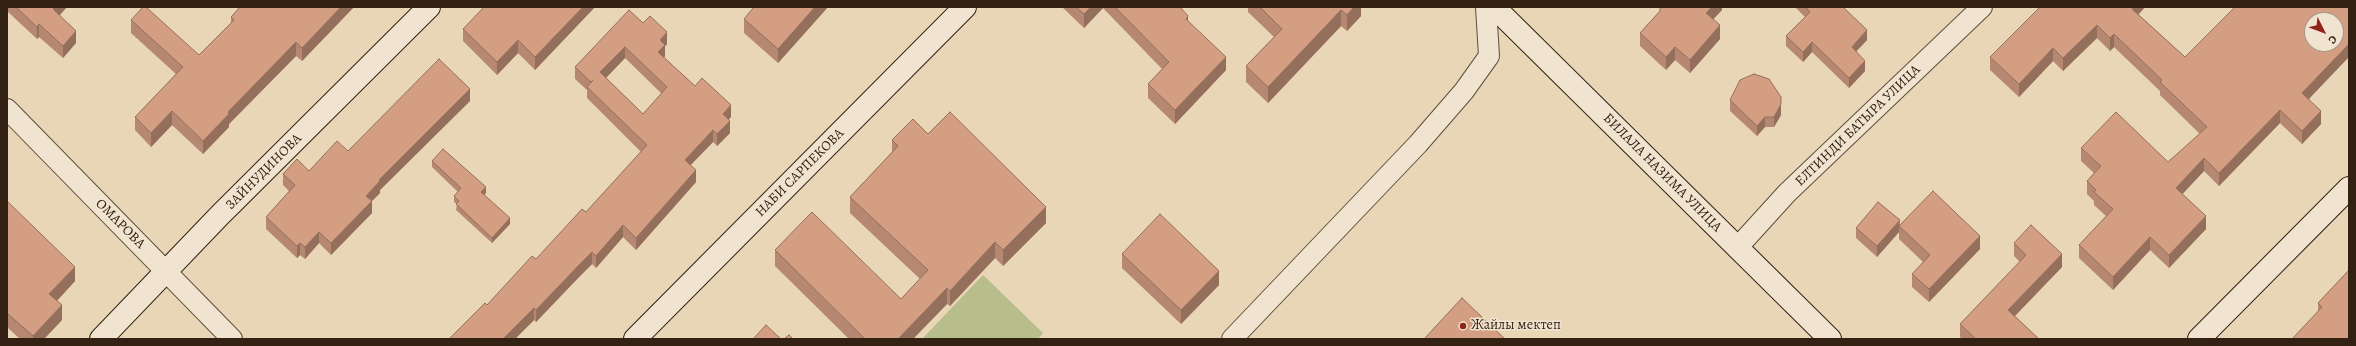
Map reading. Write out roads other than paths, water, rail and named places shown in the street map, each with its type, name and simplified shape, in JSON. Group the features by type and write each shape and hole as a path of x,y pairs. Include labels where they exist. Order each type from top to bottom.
{"street":[{"name":"ЗАЙНУДИНОВА","path":"101,339 220,215 429,7"},
{"name":"НАБИ САРПЕКОВА","path":"635,339 965,7"},
{"path":"1232,339 1418,144 1464,91 1489,56 1486,7"},
{"name":"БИЛАЛА НАЗИМА УЛИЦА","path":"1494,7 1830,339"},
{"name":"ЕЛТИНДИ БАТЫРА УЛИЦА","path":"1737,248 1787,194 1982,7"},
{"name":"ОМАРОВА","path":"7,110 167,271 232,339"},
{"path":"2199,339 2349,188"}],"place":[{"name":"Жайлы мектеп","path":"1463,326"}]}
